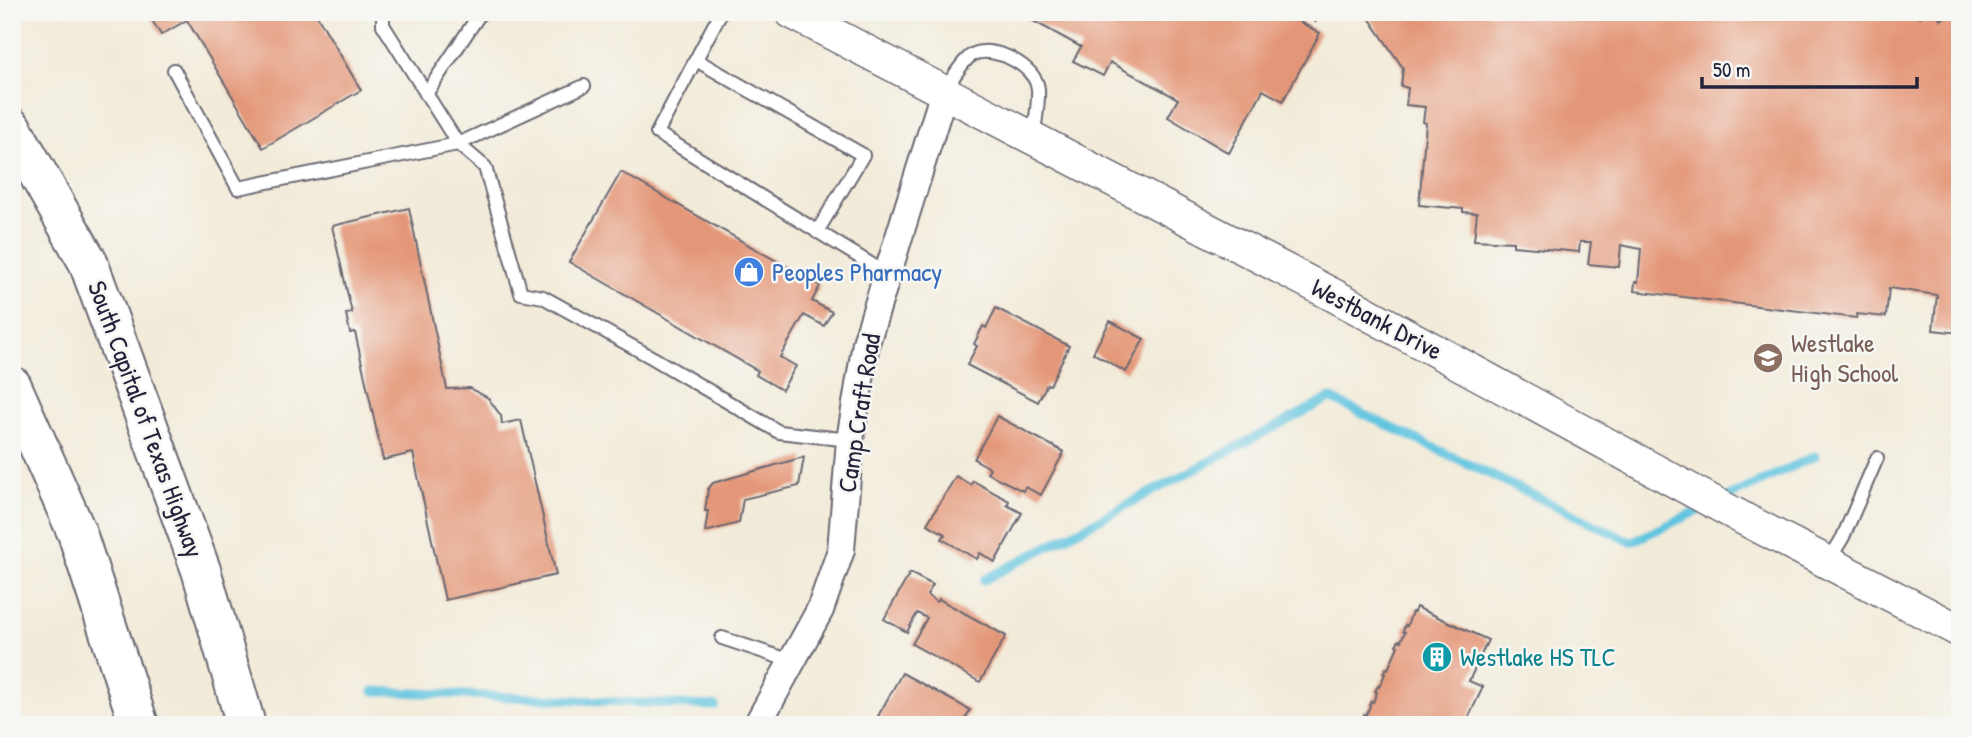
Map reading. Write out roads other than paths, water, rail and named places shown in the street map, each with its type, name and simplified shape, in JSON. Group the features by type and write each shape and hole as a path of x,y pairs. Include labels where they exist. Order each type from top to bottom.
{"highway":[{"name":"South Capital of Texas Highway","path":"12,128 88,261 201,570 246,725"},
{"path":"12,386 77,533 139,725"}],"street":[{"name":"Westbank Drive","path":"791,12 1337,297 1746,520 1960,631"},
{"name":"Camp Craft Road","path":"757,725 820,610 841,550 850,440 866,343 944,92"}],"lane":[{"path":"383,12 383,25 458,144 485,167 522,293 543,297 779,432 850,440"},
{"path":"426,94 481,12"},
{"path":"721,12 657,133 887,274"},
{"path":"944,92 970,55 985,50 1016,61 1030,72 1038,88 1033,139"},
{"path":"695,60 863,155 817,232"},
{"path":"174,70 238,188 458,144 584,86"},
{"path":"1828,562 1843,537 1877,458"},
{"path":"722,638 791,661"}],"waterway":[{"path":"984,580 1330,398 1631,542 1706,507"},
{"path":"1722,500 1815,456"},
{"path":"373,691 715,706"}],"place":[{"name":"Peoples Pharmacy","path":"749,272"},
{"name":"Westlake High School","path":"1768,358"},
{"name":"Westlake HS TLC","path":"1437,657"}]}
